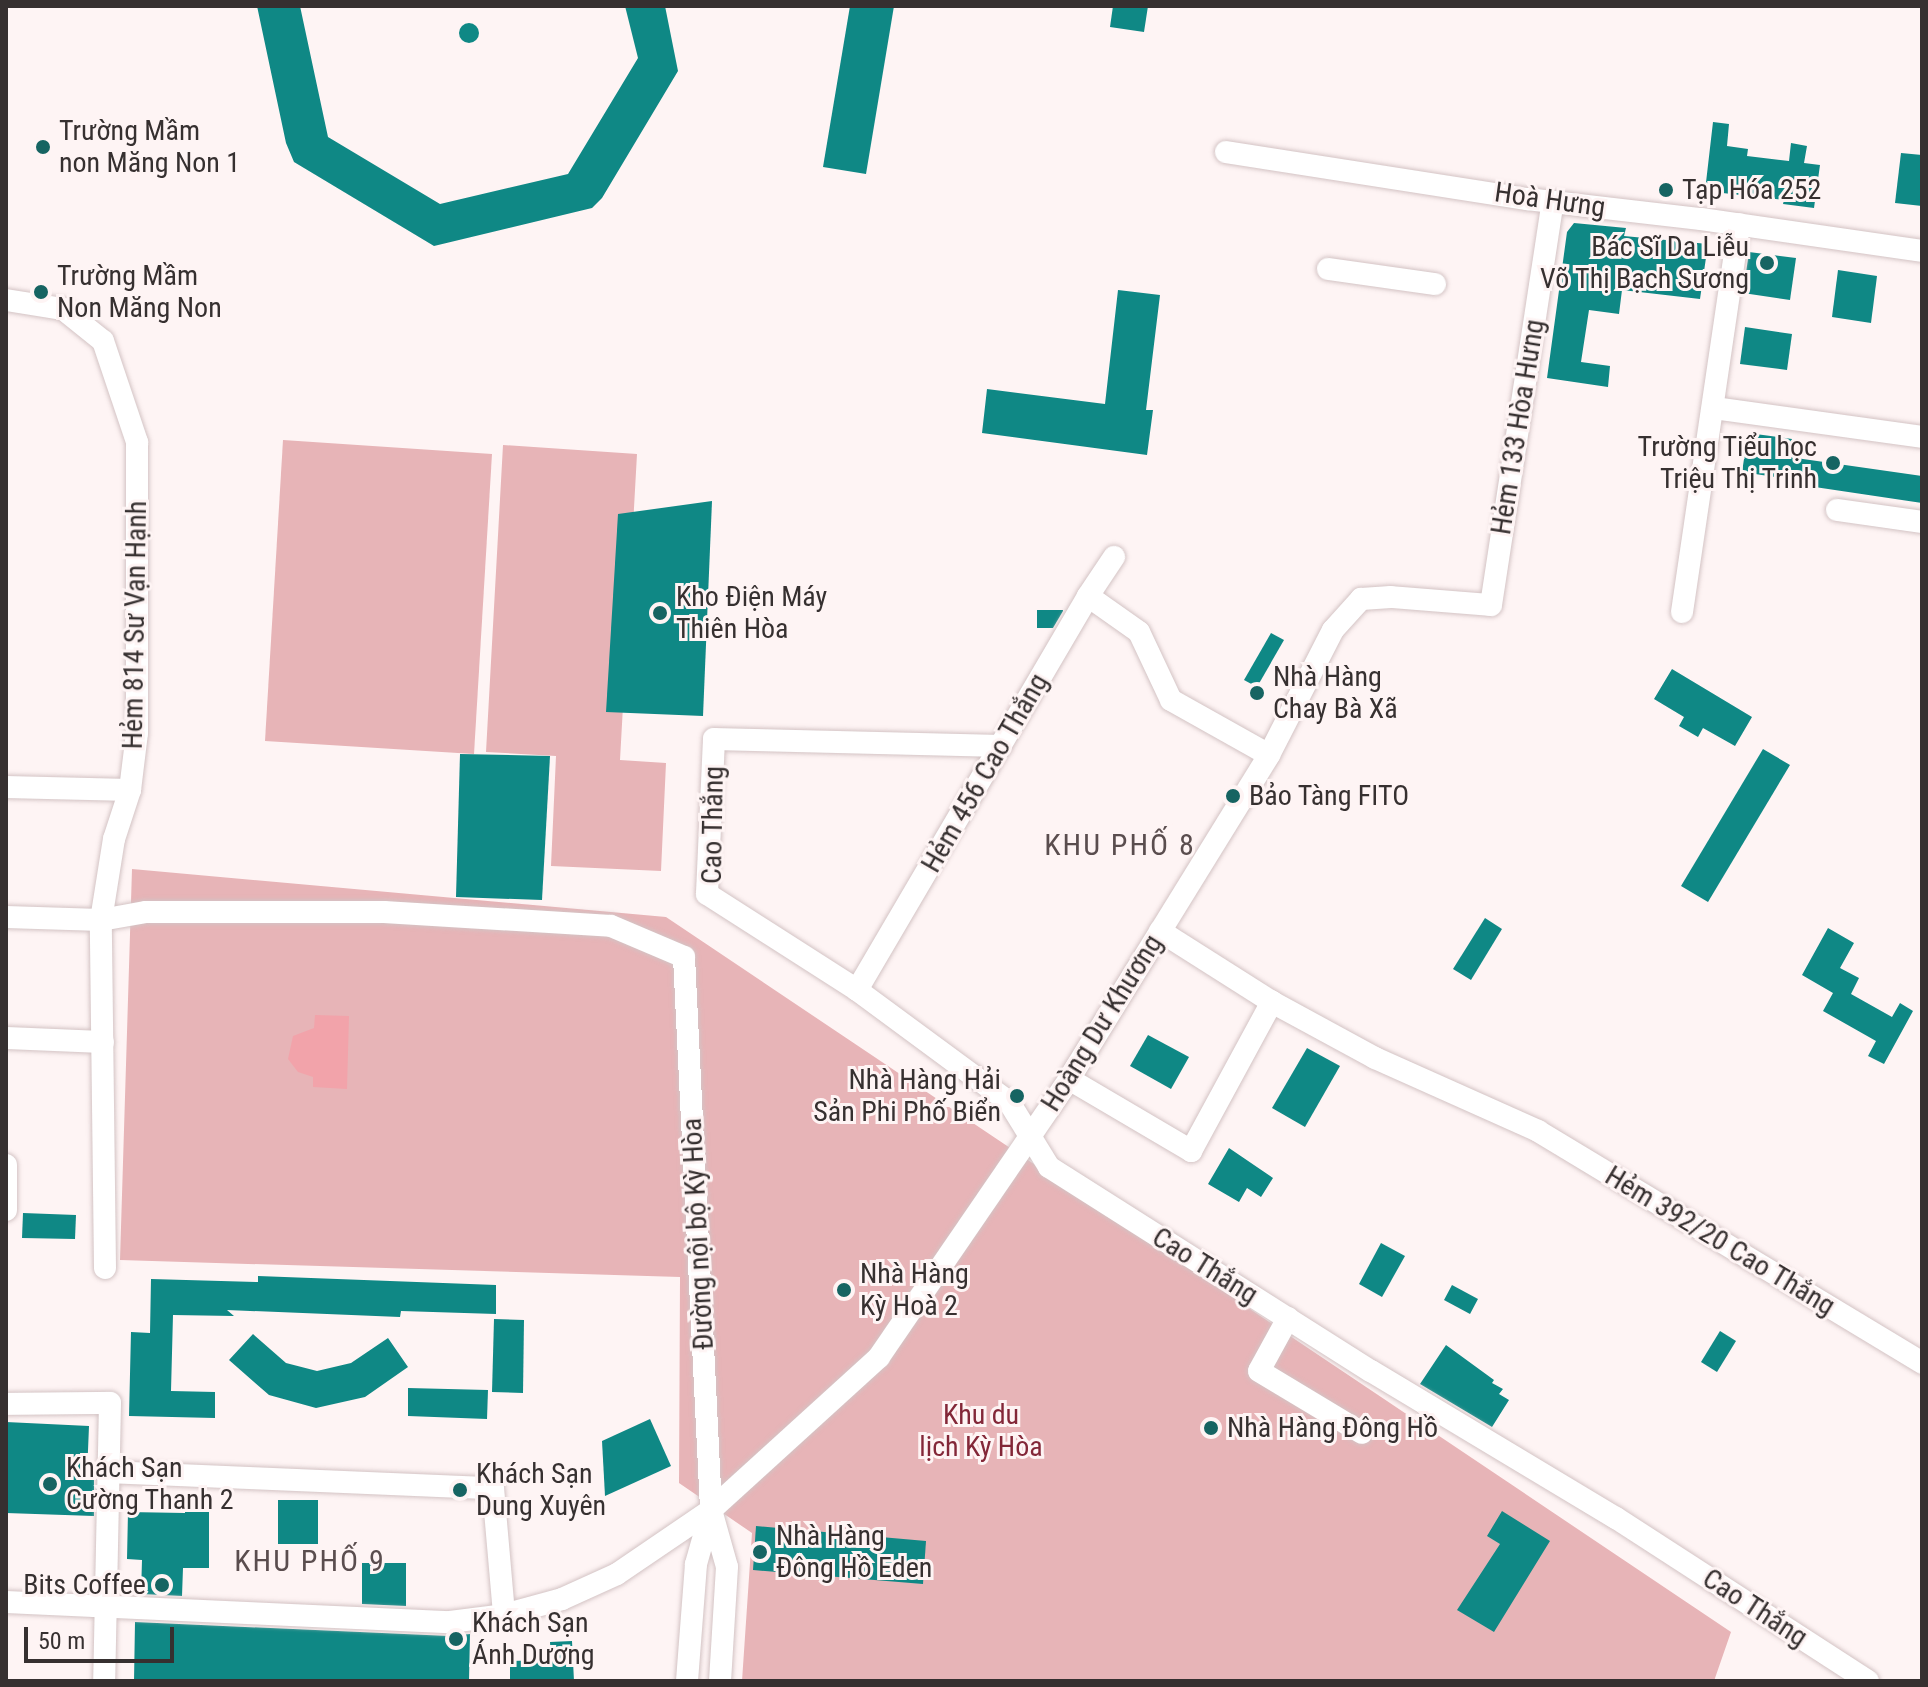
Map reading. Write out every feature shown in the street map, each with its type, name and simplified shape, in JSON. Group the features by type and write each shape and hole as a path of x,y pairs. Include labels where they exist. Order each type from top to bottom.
{"street":[{"name":"Hoà Hưng","path":"1226,152 1553,202 1739,224 1922,251"},
{"name":"Hẻm 133 Hòa Hưng","path":"1491,605 1553,202"},
{"path":"1682,612 1739,224"},
{"path":"1328,269 1435,284"},
{"name":"Hẻm 814 Sư Vạn Hạnh","path":"6,300 63,309 103,341 137,442 137,733 130,790 6,787"},
{"path":"1714,408 1922,437"},
{"path":"1837,510 1922,522"},
{"name":"Hẻm 456 Cao Thắng","path":"857,990 1088,596 1114,557"},
{"path":"1088,596 1139,632 1171,700 1269,755"},
{"name":"Hoàng Dư Khương","path":"6,1602 450,1622 504,1615 562,1599 617,1574 711,1510 879,1357 1069,1079 1269,755 1333,630 1361,599 1391,597 1491,605"},
{"name":"Cao Thắng","path":"1001,746 714,739 707,894 857,990 1009,1102 1049,1167 1288,1318 1616,1518 1868,1681"},
{"path":"105,1268 101,920 114,839 130,790"},
{"name":"Đường nội bộ Kỳ Hòa","path":"101,920 146,912 384,912 567,923 611,926 684,957 711,1510"},
{"path":"6,917 101,920"},
{"name":"Hẻm 392/20 Cao Thắng","path":"1160,931 1272,1002 1375,1058 1538,1131 1922,1363"},
{"path":"1069,1079 1191,1151 1272,1002"},
{"path":"6,1038 103,1042"},
{"path":"6,1165 6,1210"},
{"path":"1288,1318 1259,1371 1362,1433"},
{"path":"6,1404 110,1403 106,1472 104,1681"},
{"path":"106,1472 493,1488 504,1615"},
{"path":"687,1681 696,1564 711,1510"},
{"path":"711,1510 727,1567 720,1681"}],"green space":[{"path":"283,440 492,454 474,754 265,741"},
{"path":"503,445 637,454 620,760 666,763 661,871 551,866 556,756 486,752"},
{"name":"Khu du lịch Kỳ Hòa","path":"132,869 666,917 1731,1632 1714,1681 742,1681 752,1533 679,1483 680,1277 120,1260"}],"shaded area":[{"path":"315,1015 349,1016 347,1089 313,1087 313,1077 298,1072 288,1059 293,1036 314,1028"}],"building":[{"path":"257,6 300,6 328,137 440,204 568,174 638,58 625,6 665,6 678,71 602,198 592,208 434,246 294,162 286,143"},
{"path":"850,6 894,6 866,174 823,167"},
{"path":"1113,6 1148,6 1144,32 1110,27"},
{"path":"469,23 476,26 479,33 476,40 469,43 462,40 459,33 462,26"},
{"path":"1713,122 1729,124 1727,146 1748,149 1747,156 1789,161 1791,143 1807,146 1804,163 1820,165 1814,208 1783,204 1784,200 1705,191"},
{"path":"1901,153 1922,155 1922,206 1895,203"},
{"path":"1574,223 1626,228 1624,236 1708,244 1700,299 1622,290 1619,314 1589,310 1581,362 1610,366 1608,387 1547,378 1567,232"},
{"path":"1749,252 1796,258 1790,300 1743,293"},
{"path":"1838,270 1877,276 1871,323 1832,317"},
{"path":"1118,290 1160,295 1146,410 1153,410 1147,455 982,433 987,389 1105,404"},
{"path":"1745,327 1792,334 1787,370 1740,364"},
{"path":"1748,433 1792,439 1789,457 1922,476 1922,503 1808,486 1808,482 1742,472"},
{"name":"Kho Điện Máy Thiên Hòa","path":"712,501 703,716 606,712 618,514"},
{"path":"1037,610 1063,611 1053,628 1037,628"},
{"path":"1271,633 1284,640 1257,687 1244,680"},
{"path":"1672,669 1752,717 1735,746 1703,728 1698,737 1679,726 1684,717 1654,699"},
{"path":"1763,749 1790,765 1708,902 1681,886"},
{"path":"460,754 550,756 542,900 456,897"},
{"path":"1485,918 1502,929 1471,980 1453,969"},
{"path":"1828,928 1854,943 1840,968 1859,978 1851,994 1892,1017 1900,1003 1913,1011 1884,1064 1868,1056 1876,1041 1823,1011 1833,993 1802,975"},
{"path":"1148,1035 1189,1057 1171,1089 1130,1066"},
{"path":"1307,1048 1340,1066 1305,1127 1272,1108"},
{"path":"1229,1148 1273,1178 1261,1197 1247,1188 1239,1202 1208,1184"},
{"path":"23,1213 76,1215 75,1239 22,1238"},
{"path":"1381,1243 1405,1256 1382,1297 1359,1284"},
{"path":"258,1276 496,1285 496,1314 401,1311 400,1317 227,1310 234,1316 173,1315 171,1391 215,1392 215,1418 129,1416 131,1332 150,1333 151,1279 258,1282"},
{"path":"1452,1285 1478,1299 1470,1314 1444,1300"},
{"path":"494,1319 524,1320 523,1393 492,1392"},
{"path":"1720,1331 1736,1341 1717,1372 1701,1362"},
{"path":"253,1334 286,1363 317,1371 351,1363 388,1338 408,1367 365,1397 316,1408 269,1395 229,1360"},
{"path":"1446,1345 1503,1389 1499,1394 1509,1400 1492,1427 1420,1384"},
{"path":"408,1388 488,1390 487,1419 408,1416"},
{"path":"650,1419 671,1466 605,1496 602,1441"},
{"path":"6,1422 89,1426 87,1475 94,1479 94,1516 6,1513"},
{"path":"185,1495 209,1495 209,1568 183,1568 182,1596 141,1594 142,1560 127,1559 128,1512 185,1513"},
{"path":"278,1500 318,1500 318,1544 278,1544"},
{"path":"1502,1511 1550,1541 1494,1632 1457,1610 1500,1544 1487,1536"},
{"path":"756,1526 926,1541 923,1584 753,1570"},
{"path":"362,1563 406,1563 406,1606 362,1604"},
{"path":"135,1622 449,1636 470,1634 469,1681 134,1681"},
{"path":"572,1641 574,1681 510,1681 510,1661 551,1660 550,1642"}],"place":[{"name":"Trường Mầm non Măng Non 1","path":"43,147"},
{"name":"Tạp Hóa 252","path":"1666,190"},
{"name":"Bác Sĩ Da Liễu Võ Thị Bạch Sương","path":"1767,263"},
{"name":"Trường Mầm Non Măng Non","path":"41,292"},
{"name":"Trường Tiểu học Triệu Thị Trinh","path":"1833,463"},
{"name":"Kho Điện Máy Thiên Hòa","path":"660,613"},
{"name":"Nhà Hàng Chay Bà Xã","path":"1257,693"},
{"name":"Bảo Tàng FITO","path":"1233,796"},
{"name":"Nhà Hàng Hải Sản Phi Phố Biển","path":"1017,1096"},
{"name":"Nhà Hàng Kỳ Hoà 2","path":"844,1290"},
{"name":"Nhà Hàng Đông Hồ","path":"1211,1428"},
{"name":"Khách Sạn Cường Thanh 2","path":"50,1484"},
{"name":"Khách Sạn Dung Xuyên","path":"460,1490"},
{"name":"Nhà Hàng Đông Hồ Eden","path":"760,1552"},
{"name":"Bits Coffee","path":"162,1585"},
{"name":"Khách Sạn Ánh Dương","path":"456,1639"}],"district":[{"name":"KHU PHỐ 8","path":"1120,845"},
{"name":"KHU PHỐ 9","path":"310,1561"}]}
